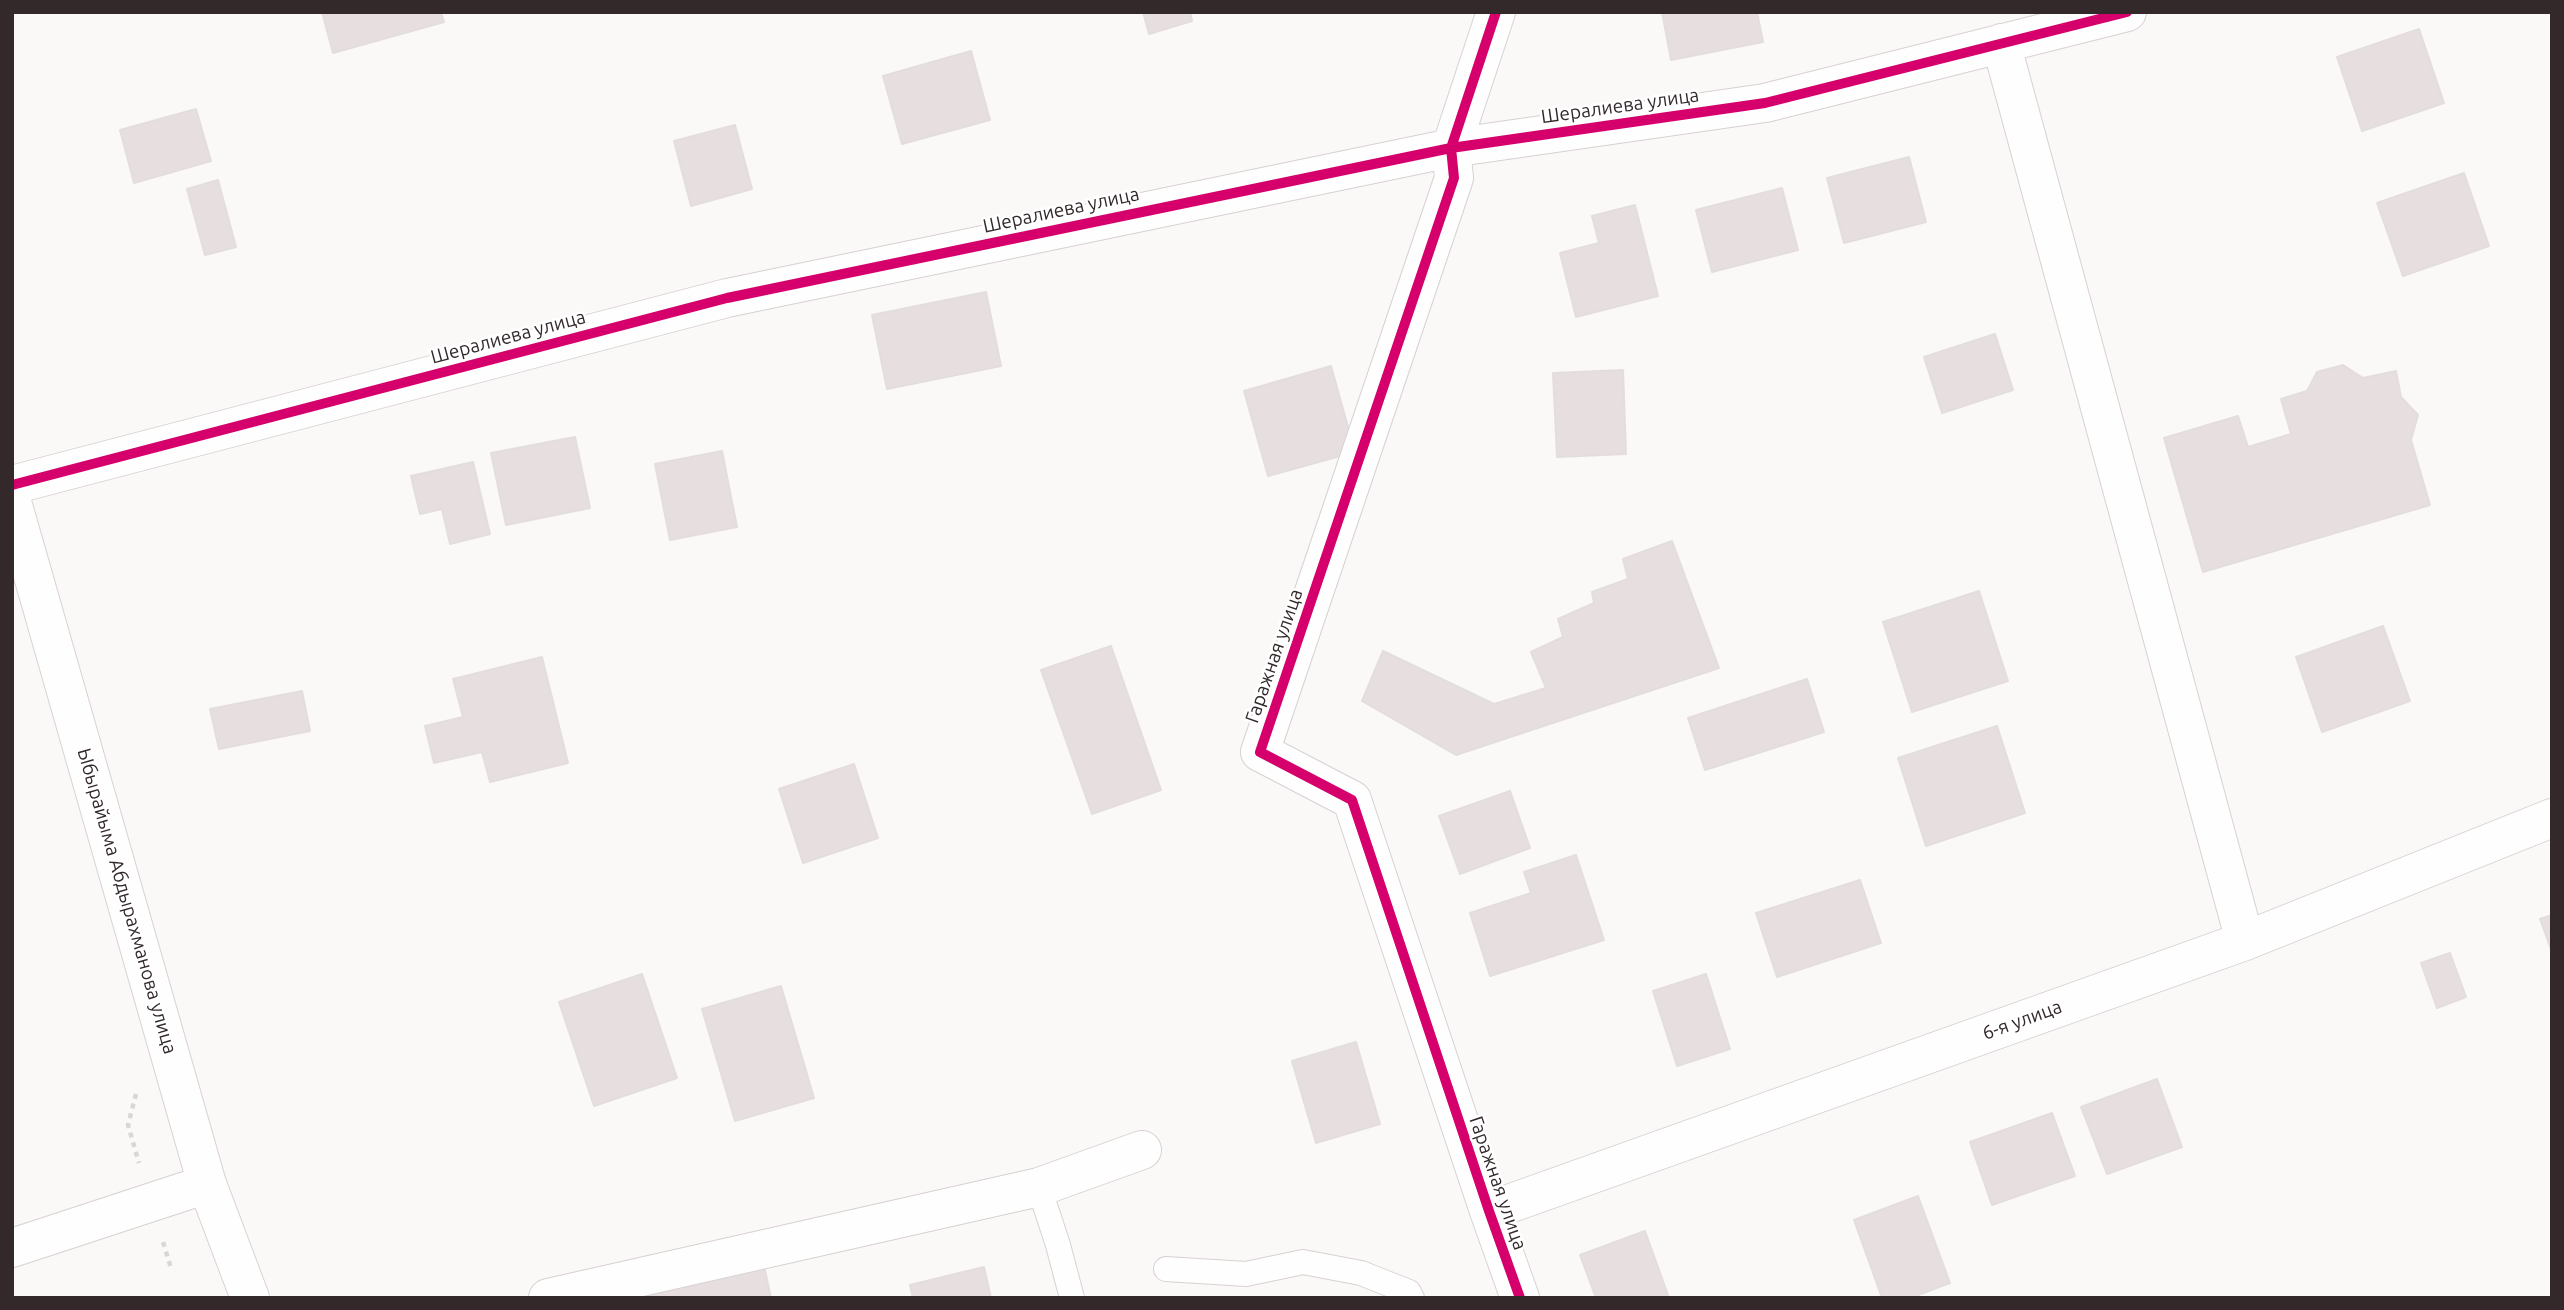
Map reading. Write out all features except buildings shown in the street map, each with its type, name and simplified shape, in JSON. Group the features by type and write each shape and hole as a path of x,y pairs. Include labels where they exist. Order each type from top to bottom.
{"street":[{"name":"Гаражная улица","path":"1496,12 1451,148 1454,178 1260,752 1352,800 1520,1298"},
{"name":"Шералиева улица","path":"12,485 727,298 1451,148 1765,103 2127,12"},
{"path":"2001,43 2245,941"},
{"name":"Ыбырайыма Абдырахманова улица","path":"12,502 207,1184 250,1298"},
{"name":"6-я улица","path":"1489,1210 2245,941 2552,818"},
{"path":"548,1298 1039,1187 1142,1150"},
{"path":"12,1248 207,1184"}],"lane":[{"path":"1039,1187 1072,1298"},
{"path":"1166,1269 1246,1274 1303,1262 1361,1273 1409,1292 1412,1298"}],"cycle path":[{"path":"1496,12 1451,148 1454,178 1260,752 1352,800 1520,1298"},
{"path":"12,485 727,298 1451,148 1765,103 2127,12"}]}
